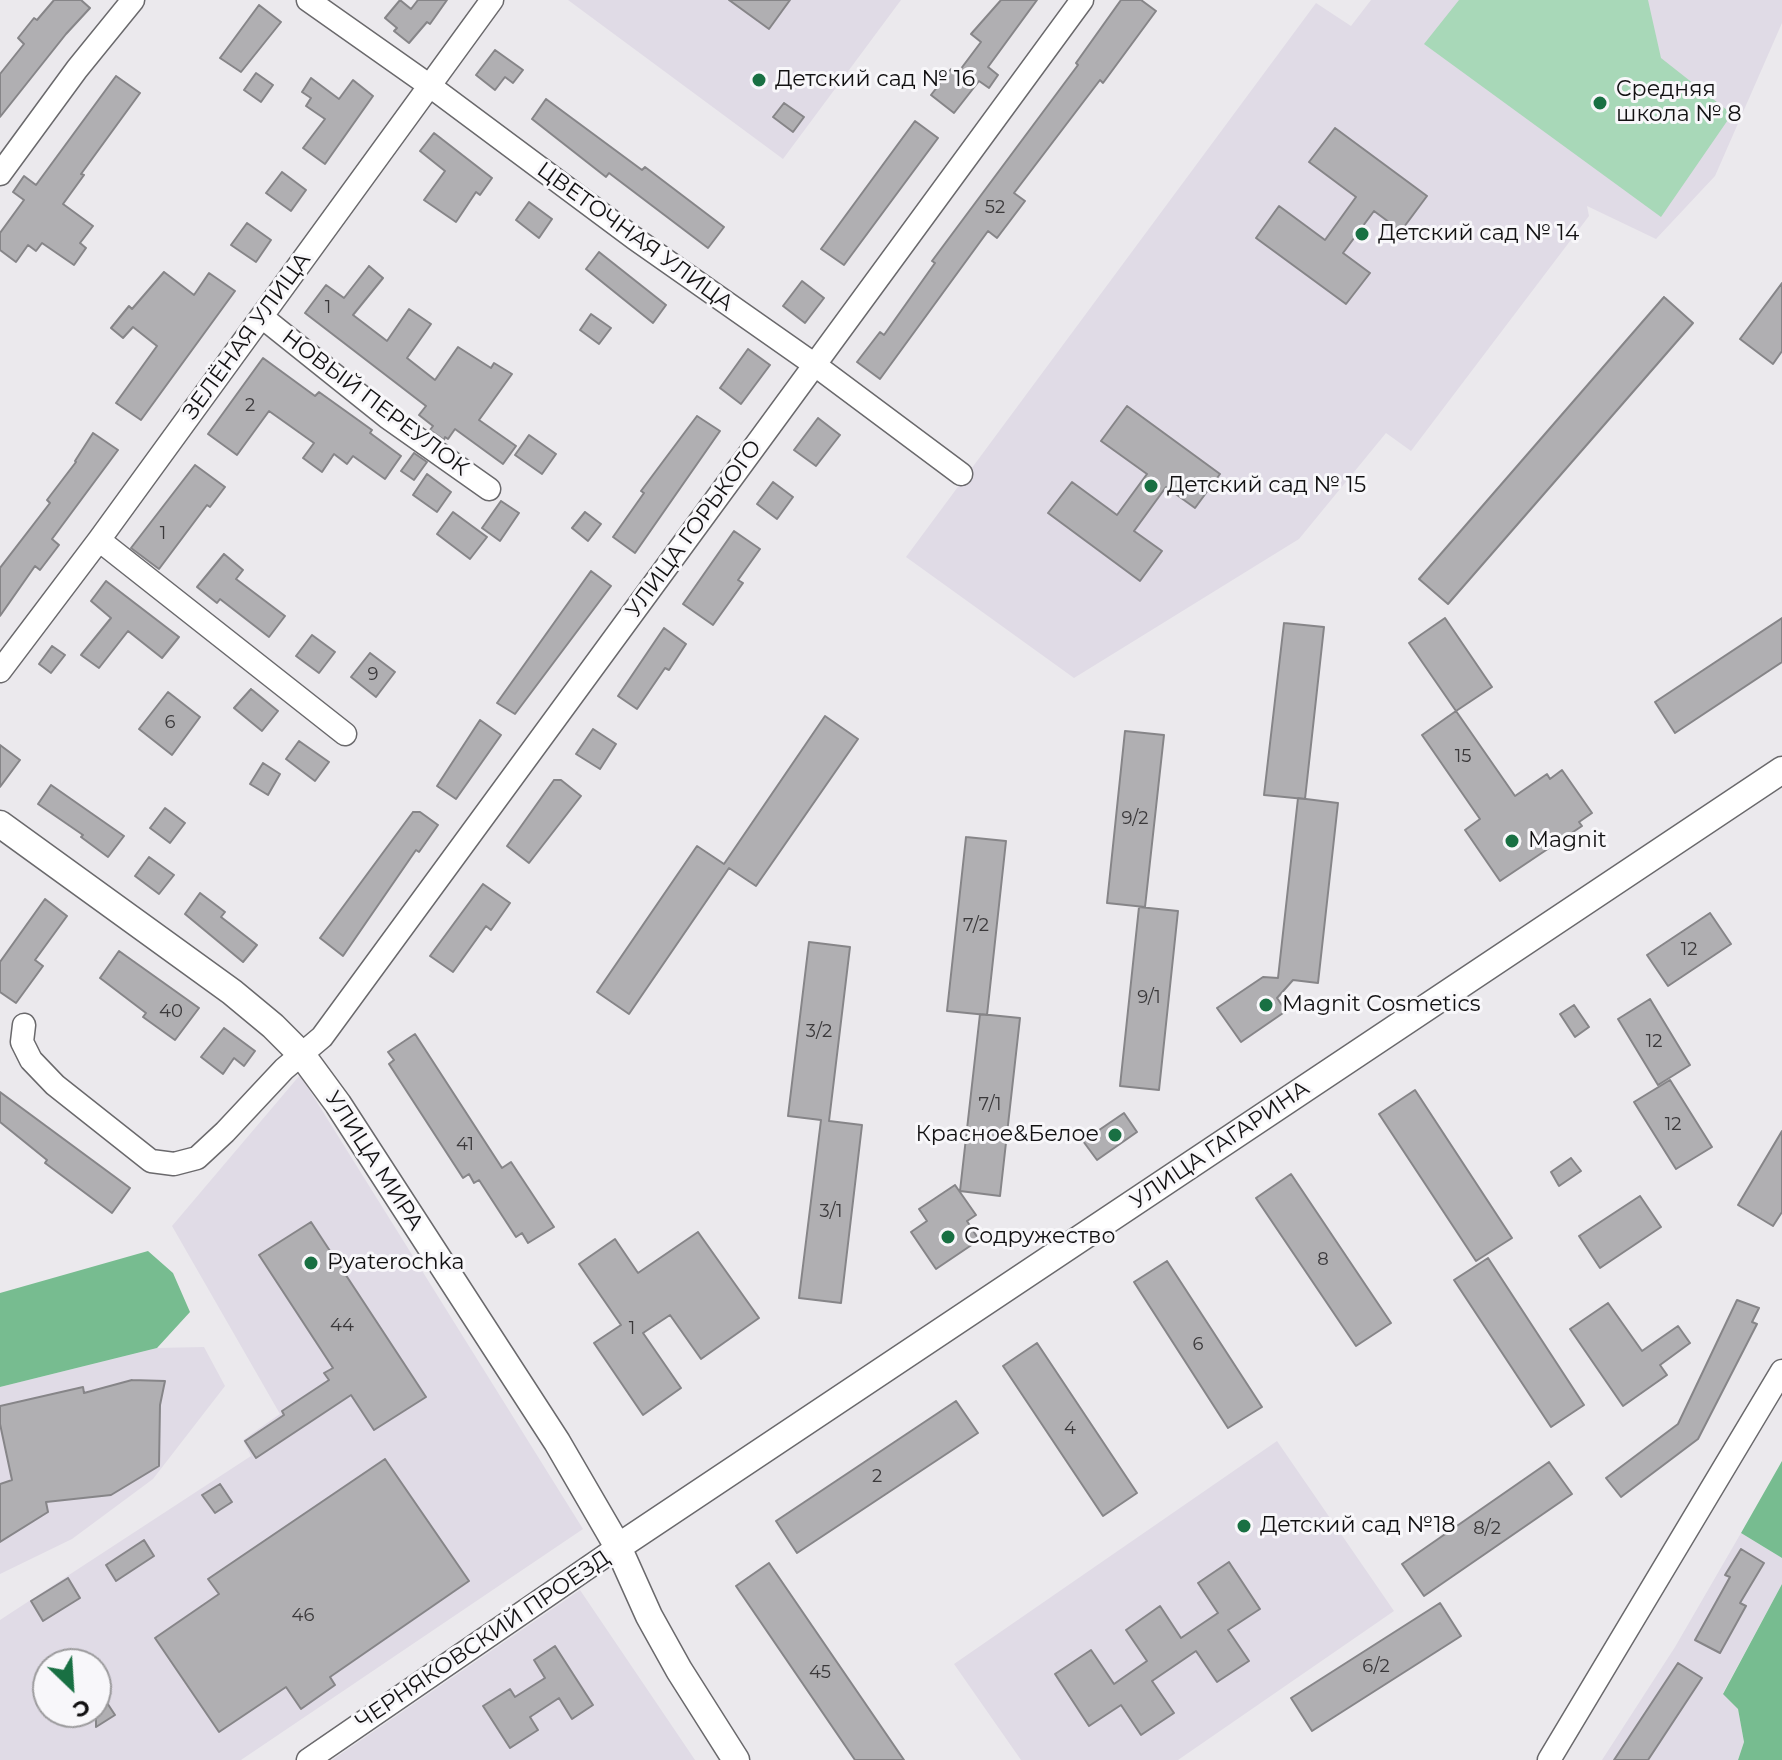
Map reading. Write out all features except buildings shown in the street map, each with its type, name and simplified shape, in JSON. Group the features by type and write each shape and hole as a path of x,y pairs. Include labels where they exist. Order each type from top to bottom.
{"main road":[{"name":"УЛИЦА ГАГАРИНА","path":"618,1547 1782,770"},
{"name":"УЛИЦА МИРА","path":"0,824 232,992 302,1055 338,1104 557,1442 618,1547 649,1616 701,1709 736,1760"}],"street":[{"path":"0,174 77,69 133,0"},
{"name":"ЦВЕТОЧНАЯ УЛИЦА","path":"308,0 430,86 634,238 815,365 961,474"},
{"name":"ЗЕЛЁНАЯ УЛИЦА","path":"0,671 492,0"},
{"name":"УЛИЦА ГОРЬКОГО","path":"24,1025 22,1042 31,1060 55,1085 151,1161 174,1164 197,1158 284,1069 322,1037 1082,0"},
{"name":"НОВЫЙ ПЕРЕУЛОК","path":"262,317 387,417 489,489"},
{"path":"99,540 345,734"},
{"path":"1549,1760 1782,1371"},
{"name":"ЧЕРНЯКОВСКИЙ ПРОЕЗД","path":"308,1760 618,1547"}],"shaded area":[{"name":"Детский сад № 16","path":"568,0 901,0 783,159"},
{"path":"1371,0 1782,0 1782,23 1715,176 1656,239 1587,206 1589,216 1411,451 1386,433 1299,539 1074,678 906,557 1316,3 1351,26"},
{"path":"300,1075 583,1529 241,1760 0,1760 0,1620 251,1456 243,1440 280,1414 172,1226"},
{"path":"204,1347 225,1386 153,1479 72,1539 0,1574 0,1387 157,1348"},
{"name":"Детский сад №18","path":"1277,1441 1394,1611 1178,1760 1021,1760 954,1664"},
{"path":"1741,1533 1782,1558 1782,1584 1723,1693 1738,1709 1744,1742 1738,1760 1602,1760 1675,1647"},
{"path":"580,1590 695,1760 332,1760"}],"green space":[{"path":"1459,0 1648,0 1661,58 1732,114 1661,217 1424,44"},
{"path":"148,1251 173,1273 190,1312 157,1348 0,1387 0,1293"},
{"path":"1782,1461 1782,1558 1741,1533"},
{"path":"1782,1584 1782,1760 1738,1760 1744,1742 1738,1709 1723,1694"}],"place":[{"name":"Детский сад № 16","path":"759,80"},
{"name":"Cредняя школа № 8","path":"1600,103"},
{"name":"Детский сад № 14","path":"1362,234"},
{"name":"Детский сад № 15","path":"1151,486"},
{"name":"Magnit","path":"1512,841"},
{"name":"Magnit Cosmetics","path":"1266,1005"},
{"name":"Красное&Белое","path":"1115,1135"},
{"name":"Содружество","path":"948,1237"},
{"name":"Pyaterochka","path":"311,1263"},
{"name":"Детский сад №18","path":"1244,1526"}]}
